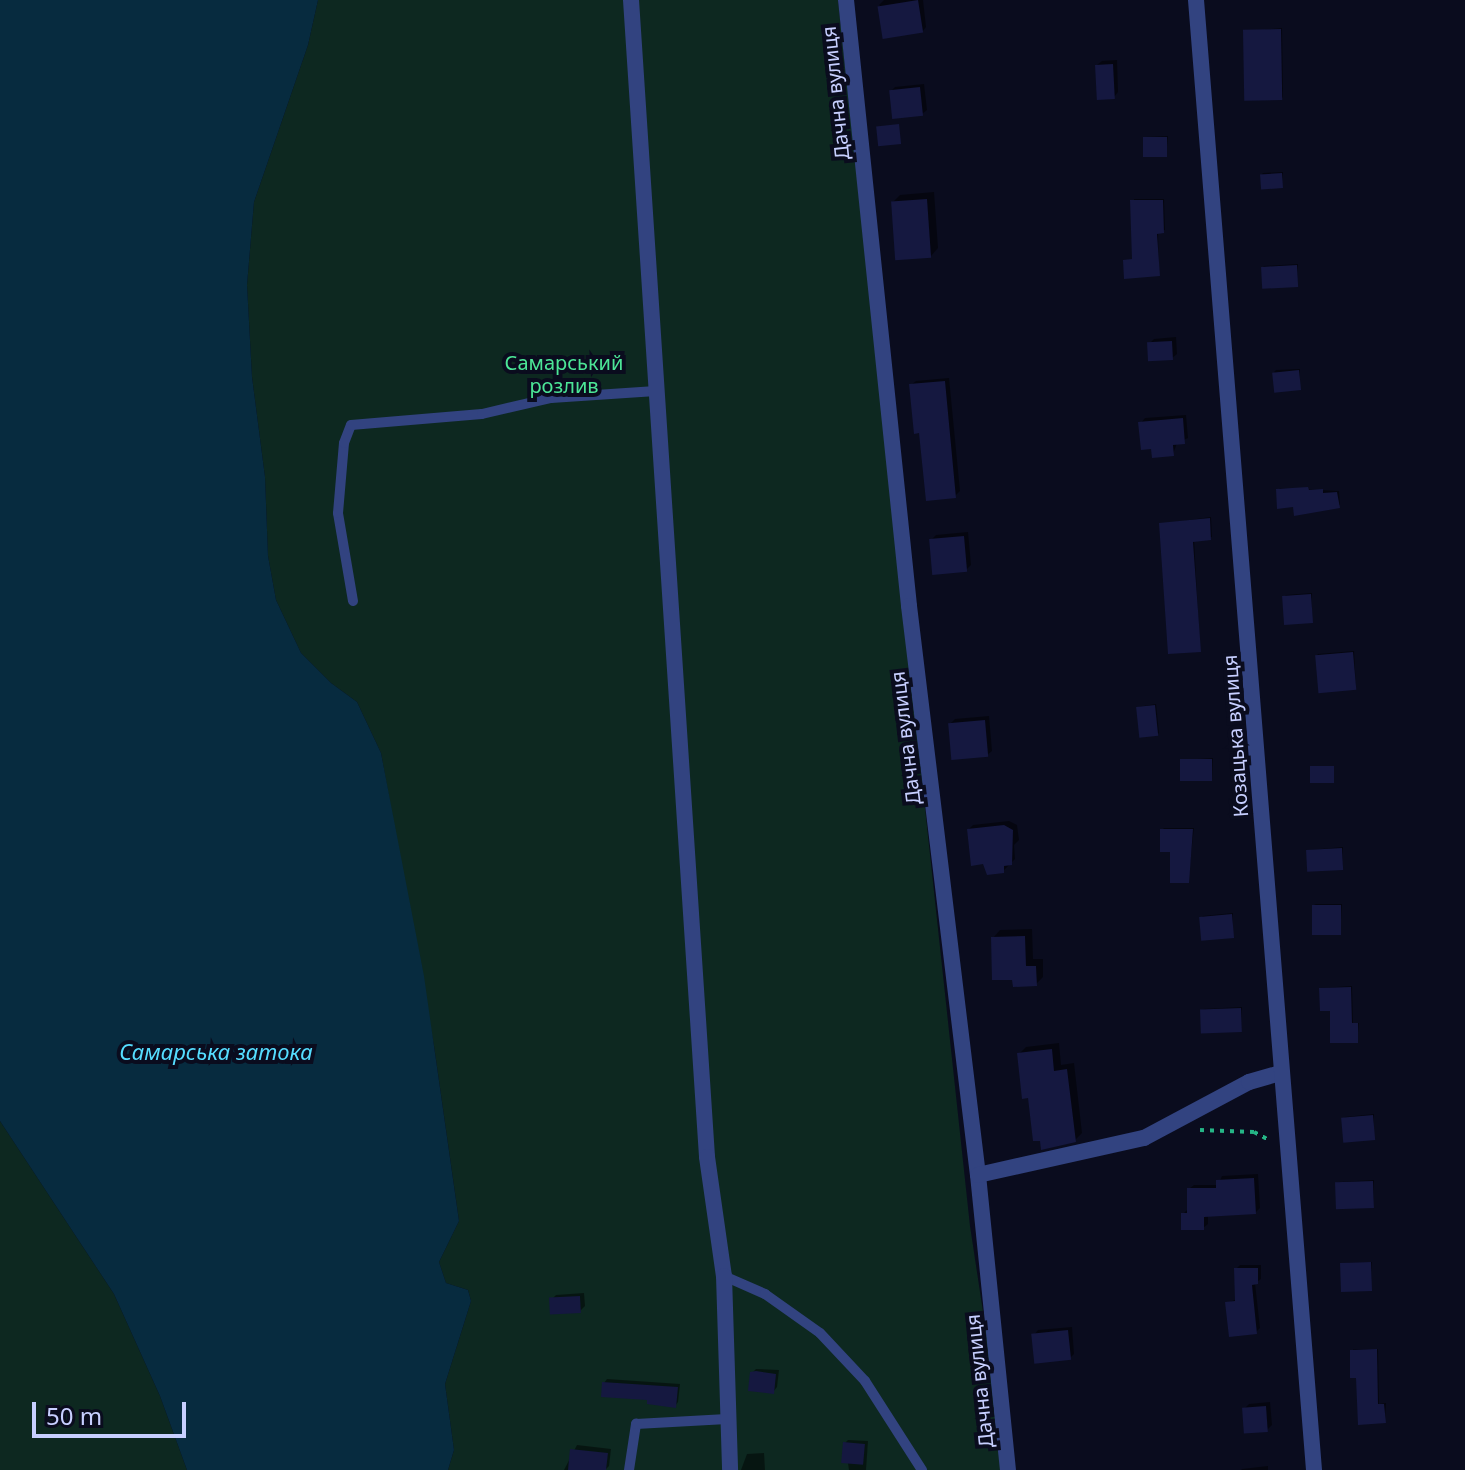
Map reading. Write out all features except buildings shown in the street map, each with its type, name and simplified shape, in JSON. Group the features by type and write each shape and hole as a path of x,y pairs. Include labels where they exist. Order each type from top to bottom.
{"street":[{"path":"631,0 707,1157 724,1276 730,1470"},
{"name":"Дачна вулиця","path":"846,0 909,606 978,1175 1008,1470"},
{"name":"Козацька вулиця","path":"1196,0 1314,1470"},
{"path":"978,1175 1144,1138 1249,1082 1280,1073"}],"lane":[{"path":"353,601 338,513 344,443 351,425 482,414 551,398 656,391"},
{"path":"724,1276 765,1294 820,1333 865,1381 922,1470"},
{"path":"629,1470 636,1424 727,1419"}],"path":[{"path":"1174,1124 1201,1130 1254,1132 1287,1153"}],"green space":[{"name":"Самарський розлив","path":"318,0 838,0 970,1226 1007,1470 448,1470 454,1450 445,1384 471,1301 468,1290 446,1283 439,1262 459,1221 434,1046 381,753 357,702 331,683 301,653 276,600 268,556 265,477 252,377 247,285 254,202 308,45"},
{"path":"0,1121 114,1294 160,1396 187,1470 0,1470"}],"water":[{"name":"Самарська затока","path":"0,0 318,0 308,45 254,202 247,285 252,377 265,477 268,556 276,600 301,653 331,683 357,702 381,753 424,976 459,1221 439,1262 446,1283 468,1290 471,1301 445,1384 454,1450 448,1470 187,1470 160,1396 114,1294 0,1121"}]}
